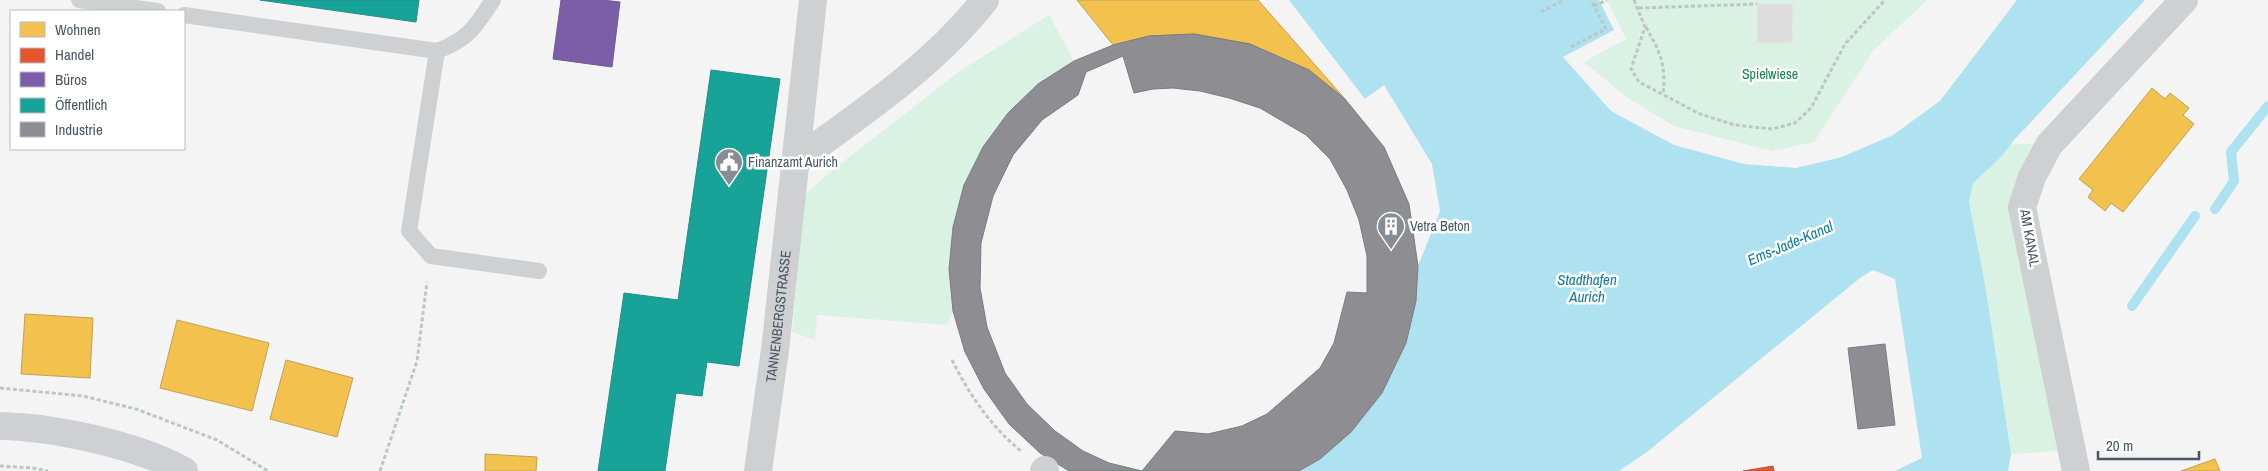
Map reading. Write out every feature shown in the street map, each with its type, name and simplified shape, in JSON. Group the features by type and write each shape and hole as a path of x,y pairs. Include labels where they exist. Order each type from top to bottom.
{"main road":[{"path":"0,426 25,426 113,443 184,471"}],"street":[{"name":"TANNENBERGSTRASSE","path":"758,471 775,350 813,0"},
{"path":"796,161 910,76 968,21 985,0"},
{"name":"AM KANAL","path":"2076,471 2022,206 2032,177 2049,145 2184,0"}],"lane":[{"path":"79,0 151,10"},
{"path":"185,15 437,51 458,43 475,27 493,0"},
{"path":"437,51 409,231 430,256 539,271"}],"path":[{"path":"1541,12 1564,0"},
{"path":"1571,47 1606,29 1591,0"},
{"path":"1594,6 1607,0"},
{"path":"1634,0 1659,51 1665,73 1663,95"},
{"path":"1646,27 1631,69 1639,82 1700,114 1735,125 1772,129 1795,123 1811,108 1845,44 1885,0"},
{"path":"1639,8 1757,4"},
{"path":"380,471 417,361 430,256"},
{"path":"952,360 980,408 1001,433 1045,471"},
{"path":"0,466 48,471"}],"green space":[{"name":"Spielwiese","path":"1607,0 1927,0 1873,51 1814,142 1772,151 1674,126 1626,97 1584,62 1626,39"},
{"path":"1049,15 1074,61 1038,84 1008,113 983,147 964,185 953,227 949,269 953,311 947,325 817,315 815,340 792,332 805,195 830,172 960,71"},
{"path":"2041,143 2022,180 2059,451 2011,454 1985,284 1969,202 1973,182 2002,156 2010,145"}],"water":[{"name":"Stadthafen Aurich","path":"1289,0 1599,0 1614,30 1563,57 1611,111 1674,145 1744,164 1796,168 1842,157 1893,135 1940,101 2017,0 2145,0 2014,140 2002,156 1973,183 1969,202 1985,284 2011,454 2008,471 1895,471 1922,458 1895,279 1873,270 1860,278 1647,452 1619,471 1299,471 1320,459 1351,432 1382,393 1406,343 1416,301 1418,266 1440,211 1432,164 1384,85 1365,99"}],"building: Wohnen":[{"path":"1077,0 1258,0 1345,99 1309,70 1250,44 1194,34 1149,36 1113,45"},
{"path":"2152,88 2165,99 2170,93 2189,108 2183,115 2194,124 2123,212 2111,203 2105,211 2088,197 2093,190 2079,179"},
{"path":"25,314 93,318 90,378 21,374"},
{"path":"177,320 269,343 252,411 160,388"},
{"path":"286,360 353,378 337,437 270,419"},
{"path":"485,454 537,457 536,471 485,471"},
{"path":"2215,459 2220,471 2181,471"}],"building: Handel":[{"path":"1773,466 1774,471 1743,471"}],"building: Büros":[{"path":"561,0 620,2 612,67 553,59"}],"building: Öffentlich":[{"path":"260,0 419,0 416,22"},
{"name":"Finanzamt Aurich","path":"711,70 780,79 739,366 707,362 702,396 676,393 665,471 598,471 624,293 678,300"}],"building: Industrie":[{"name":"Vetra Beton","path":"1194,34 1250,44 1309,70 1345,99 1384,147 1409,204 1418,266 1416,301 1406,343 1382,393 1351,432 1320,459 1299,471 1142,471 1069,471 1040,453 1009,424 984,389 965,352 953,311 949,269 953,227 964,185 983,147 1008,113 1038,84 1074,61 1113,45 1149,36","holes":["1123,56 1134,93 1153,89 1173,88 1200,91 1229,98 1260,108 1306,135 1330,159 1347,190 1359,220 1367,256 1367,293 1347,292 1334,343 1320,368 1267,414 1242,426 1208,434 1175,431 1142,471 1109,463 1083,451 1055,431 1027,404 1005,373 987,327 980,288 981,243 993,196 1013,155 1042,120 1078,95 1086,72"]},
{"path":"1885,344 1895,425 1858,429 1848,348"}],"building: Sonstige":[{"path":"1757,4 1793,4 1792,43 1757,43"}],"waterway":[{"path":"2215,209 2234,181 2231,152 2268,106"},
{"path":"2132,306 2195,216"}],"place":[{"name":"Finanzamt Aurich","path":"729,186"},
{"name":"Vetra Beton","path":"1391,250"}],"water label":[{"name":"Ems-Jade-Kanal","path":"1790,243"}]}
